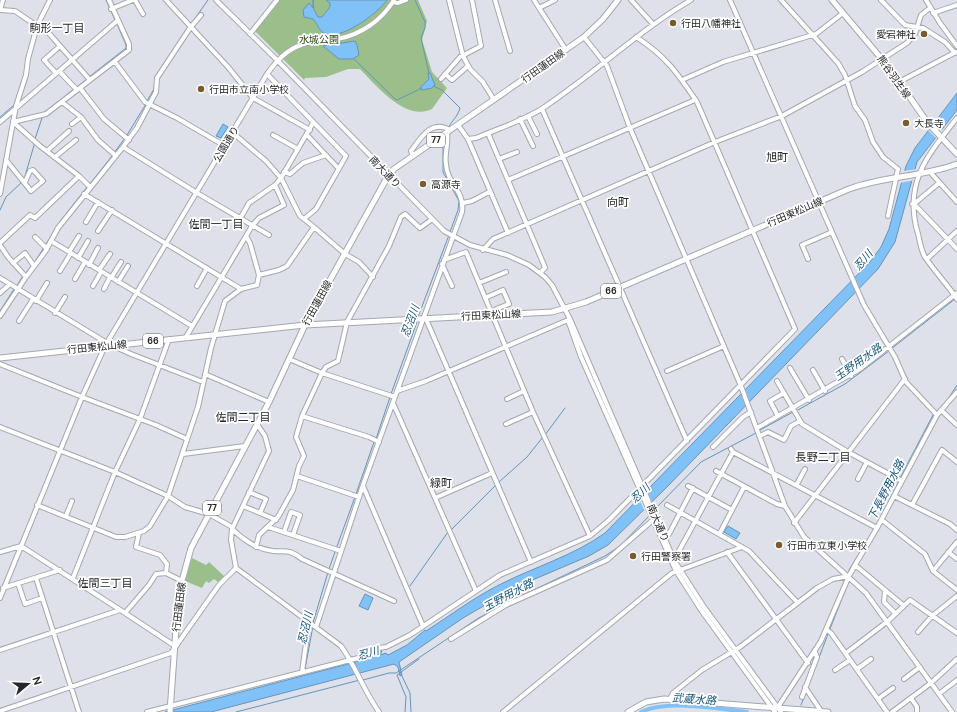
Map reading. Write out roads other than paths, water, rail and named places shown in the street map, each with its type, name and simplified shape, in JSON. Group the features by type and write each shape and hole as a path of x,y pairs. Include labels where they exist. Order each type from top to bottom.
{"main road":[{"name":"行田蓮田線","path":"170,708 178,601 191,548 269,402 305,325 388,176 413,156 584,37 603,19 618,0"},
{"name":"熊谷羽生線","path":"832,0 883,59 928,123 957,154"},
{"name":"行田東松山線","path":"0,358 106,344 117,345 305,325 564,310 620,288 857,186 897,177 930,172 957,164"},
{"path":"628,712 648,701 670,699 771,707 778,710 828,712"}],"street":[{"path":"3,0 0,10 15,12 38,24 89,79"},
{"path":"0,194 16,106 38,24 50,0"},
{"path":"13,122 46,114 89,79 115,62 129,50 129,44 116,22 109,0"},
{"path":"111,9 134,0 143,14"},
{"path":"166,0 190,28 228,67 253,98 310,130"},
{"name":"南大通り","path":"216,0 277,60 431,220 452,237 483,250 519,259 540,273 552,285 568,318 641,490 678,570 701,610 778,710"},
{"path":"250,34 277,0"},
{"path":"393,1 398,3 406,0"},
{"path":"449,0 463,56 468,66 483,82 494,100"},
{"path":"441,79 463,56 481,46 472,0"},
{"path":"495,0 510,51"},
{"path":"534,0 566,50"},
{"path":"539,8 556,0"},
{"path":"631,0 653,24"},
{"path":"679,0 682,5"},
{"path":"468,139 476,138 488,133 528,116 542,108 606,63 653,24 691,0"},
{"path":"730,0 782,116 858,293 914,393 938,415"},
{"path":"781,0 838,63 847,81 855,106 864,118 873,142 884,157 897,168 897,177 888,216"},
{"path":"881,0 905,25 924,28 936,35 956,52 899,82"},
{"path":"926,0 933,13 957,46"},
{"name":"公園通り","path":"0,598 37,505 106,344 267,74 277,60 290,50 302,44 340,38 358,33 378,20 393,1"},
{"path":"933,13 957,4"},
{"path":"483,250 490,240 583,201 715,142 782,116 847,81 910,41 921,15 930,8"},
{"path":"682,80 709,67 753,51 812,35 843,13"},
{"path":"0,316 47,249 58,228 129,140 156,92 157,78 190,28 201,15"},
{"path":"0,122 16,106 116,22"},
{"path":"584,37 606,63 630,128 742,387 785,506 794,523 804,537 866,592 952,712"},
{"path":"147,712 170,708 371,654 378,648 393,644 423,626 500,575 590,536 641,490 687,441 742,387 795,329 715,142 695,100 682,80 658,51 636,37"},
{"path":"60,46 44,60 77,89 104,119 129,140"},
{"path":"115,62 145,102 225,146"},
{"path":"445,74 452,80 468,66"},
{"path":"267,74 346,156 316,209 304,219"},
{"path":"508,180 695,100"},
{"path":"62,102 81,117 98,140 116,156"},
{"path":"542,108 687,441"},
{"path":"528,116 537,134"},
{"path":"72,124 81,117"},
{"path":"757,428 778,416 794,410 851,376 890,349 956,296 925,256 914,220 913,204 920,173 924,164 941,137 957,118"},
{"path":"520,119 533,146"},
{"path":"13,122 33,140 79,176 90,187"},
{"path":"241,217 249,203 281,178 314,123"},
{"path":"458,125 468,139 489,192 508,232"},
{"path":"316,626 359,497 424,319 463,203 462,197 450,178 446,165 449,131 440,126 423,133 411,152 413,156"},
{"path":"47,151 69,131"},
{"path":"233,133 266,161 281,178 300,216 344,254 359,262 373,277"},
{"path":"488,133 544,265 545,268 540,273"},
{"path":"273,134 298,149"},
{"path":"307,135 338,168"},
{"path":"55,157 76,140"},
{"path":"123,147 197,193 241,217 252,226 269,234"},
{"path":"499,159 517,152"},
{"path":"284,172 290,174 304,163 326,155"},
{"path":"6,160 24,180 24,184 31,191 43,181 33,170 30,171 24,180"},
{"path":"930,172 957,202"},
{"path":"26,277 13,263 0,244 30,214 35,218 79,176"},
{"path":"913,204 939,183"},
{"path":"186,337 252,226 258,218 284,205 275,184"},
{"path":"463,203 472,201 489,192"},
{"path":"84,194 222,276 241,289"},
{"path":"86,222 98,202"},
{"path":"913,204 957,249"},
{"path":"98,231 112,210"},
{"path":"256,547 259,535 276,520 293,490 296,476 304,456 296,437 302,416 326,366 338,361 347,322 389,246 401,217 405,214 420,228 431,220"},
{"path":"259,275 279,270 287,266 314,227"},
{"path":"927,259 957,231"},
{"path":"808,259 802,245 832,232"},
{"path":"60,271 79,236"},
{"path":"37,505 93,526 116,537 125,537 139,533 150,526 168,496 183,454 198,407 215,334 225,301 241,289 257,285 259,275 250,243 246,236"},
{"path":"35,237 47,249"},
{"path":"51,241 192,326"},
{"path":"78,258 88,241"},
{"path":"75,278 98,248"},
{"path":"443,262 466,252 533,412 590,536"},
{"path":"13,263 25,253 34,266"},
{"path":"93,286 110,254"},
{"path":"104,289 121,262"},
{"path":"443,262 452,286"},
{"path":"118,282 128,266"},
{"path":"197,286 207,268"},
{"path":"479,283 506,272"},
{"path":"0,278 106,344"},
{"path":"19,321 47,282"},
{"path":"0,293 10,284"},
{"path":"485,298 503,290 509,304 496,310 498,315"},
{"path":"56,312 65,297"},
{"path":"397,390 448,371 568,318"},
{"path":"424,319 531,562"},
{"path":"73,578 115,472 140,419 169,339"},
{"path":"117,345 126,352 203,382"},
{"path":"667,371 724,346"},
{"path":"289,359 322,373 395,397"},
{"path":"842,359 851,376"},
{"path":"0,364 187,439"},
{"path":"790,368 809,400"},
{"path":"813,370 824,391"},
{"path":"205,374 269,402"},
{"path":"794,523 905,379"},
{"path":"777,381 800,421 810,431 900,480"},
{"path":"507,399 524,391"},
{"path":"778,710 815,652 827,630 849,576 876,527 882,520 900,480 941,410 957,392"},
{"path":"778,416 770,401 784,393"},
{"path":"393,403 476,591"},
{"path":"713,447 750,410"},
{"path":"941,410 957,425"},
{"path":"506,424 533,412"},
{"path":"302,416 369,437 379,442"},
{"path":"760,436 768,432 784,440 791,426 800,421"},
{"path":"257,424 265,436 269,451 232,528 231,540 236,568 341,646 351,660 367,696 379,712"},
{"path":"0,426 115,472 168,496 185,507 209,514 232,528 244,541 256,547 273,551 292,551 302,559 394,601"},
{"path":"183,454 245,446"},
{"path":"674,560 709,497 732,450 876,527"},
{"path":"912,505 942,450 957,462"},
{"path":"858,479 867,462"},
{"path":"797,484 805,469"},
{"path":"716,470 744,487 777,504 785,506"},
{"path":"435,498 492,473"},
{"path":"296,476 359,497"},
{"path":"363,486 423,626"},
{"path":"663,535 669,534 690,487 732,510"},
{"path":"720,533 744,487"},
{"path":"250,492 266,499 260,513"},
{"path":"894,496 950,524 957,530"},
{"path":"66,516 72,500"},
{"path":"667,505 720,533 742,547 763,565 797,602"},
{"path":"243,506 276,520"},
{"path":"284,532 291,512 300,515 293,535"},
{"path":"451,639 506,606 608,560 652,514"},
{"name":"南大通り","path":"652,514 678,570"},
{"path":"882,520 925,554 933,571 957,590"},
{"path":"268,527 341,551"},
{"path":"139,533 136,547 160,555 167,564 166,573"},
{"path":"933,571 957,542"},
{"path":"0,552 21,546 73,578 175,646"},
{"path":"503,712 678,570 742,547"},
{"path":"727,552 808,663"},
{"path":"948,552 957,558"},
{"path":"855,565 903,605"},
{"path":"0,711 171,653 219,585 236,568"},
{"path":"3,588 60,570"},
{"path":"125,613 149,585 156,574 166,573 182,581"},
{"path":"670,699 677,690 702,670 733,651 817,588 833,579 849,576"},
{"path":"36,578 80,712"},
{"path":"18,583 25,604 42,598"},
{"path":"885,591 884,602 895,613"},
{"path":"918,632 932,616 957,596"},
{"path":"846,653 888,621 903,605 910,600 957,633"},
{"path":"0,650 120,610"},
{"path":"302,672 310,622"},
{"path":"827,630 846,653 887,712"},
{"name":"南大通り","path":"733,651 771,707"},
{"path":"802,697 817,657 815,652"},
{"path":"892,712 931,683 957,659"},
{"path":"835,670 850,660"},
{"path":"857,669 871,660"},
{"path":"904,678 920,667"},
{"path":"939,694 957,680"},
{"path":"878,699 893,688"},
{"path":"806,689 821,711"},
{"path":"911,698 917,707 917,712"}],"water":[{"path":"313,0 314,10 318,17 322,17 330,7 330,3 326,0 387,0 376,12 358,25 349,30 331,35 322,32 313,19 304,17 303,10 309,3 313,8"},
{"path":"355,41 359,55 353,59 339,59 323,46"},
{"path":"428,73 430,73 435,85 432,88 422,90 420,88 429,79"},
{"path":"957,93 957,110 917,162 895,242 878,269 666,488 608,545 589,556 516,587 463,618 399,662 402,675 400,676 398,667 394,664 211,712 165,712 371,658 379,649 382,651 380,655 386,653 388,655 407,645 425,630 426,631 489,590 580,548 605,533 870,262 881,247 889,229 906,166 915,148"},
{"path":"223,124 228,127 221,138 216,136"},
{"path":"728,526 740,533 736,539 724,532"},
{"path":"365,594 373,598 368,610 359,606"},
{"path":"299,627 305,628 303,642 297,640"}],"waterway":[{"path":"106,0 115,20"},
{"path":"191,24 208,0"},
{"path":"415,0 425,22 425,28 421,38 429,73"},
{"path":"89,77 126,48 117,24"},
{"path":"162,67 189,26"},
{"name":"忍沼川","path":"354,59 397,100 422,88"},
{"path":"147,101 154,89 155,78"},
{"path":"77,87 87,79"},
{"name":"忍沼川","path":"433,86 442,90 460,108 449,127"},
{"path":"44,113 74,89"},
{"path":"127,135 146,104"},
{"path":"0,117 13,106"},
{"path":"35,139 42,118"},
{"path":"114,153 125,138"},
{"name":"忍沼川","path":"446,138 443,146 443,172 459,201 458,210 450,232"},
{"path":"25,176 35,142"},
{"path":"89,185 112,156"},
{"path":"0,210 6,197 22,182"},
{"path":"46,244 62,219 87,187"},
{"name":"忍沼川","path":"418,317 449,235"},
{"path":"34,263 43,249"},
{"path":"25,274 32,265"},
{"path":"16,287 23,276"},
{"path":"0,311 14,289"},
{"name":"玉野用水路","path":"891,349 955,299"},
{"name":"忍沼川","path":"391,394 417,322"},
{"name":"玉野用水路","path":"796,411 845,384 889,351"},
{"name":"下長野用水路","path":"950,396 957,385"},
{"name":"忍沼川","path":"376,439 390,397"},
{"name":"下長野用水路","path":"937,411 942,407"},
{"path":"545,435 565,408"},
{"name":"玉野用水路","path":"760,430 793,412"},
{"name":"下長野用水路","path":"900,478 933,415"},
{"name":"玉野用水路","path":"654,510 701,462 756,433"},
{"path":"499,482 527,457 543,437"},
{"name":"忍沼川","path":"356,494 374,442"},
{"name":"下長野用水路","path":"878,523 899,481"},
{"path":"451,530 495,486"},
{"name":"忍沼川","path":"336,549 355,497"},
{"name":"玉野用水路","path":"363,680 389,673 396,673 477,619 500,606 605,556 620,546 649,516"},
{"name":"下長野用水路","path":"849,570 874,529"},
{"path":"410,586 448,532"},
{"name":"忍沼川","path":"329,569 335,552"},
{"name":"忍沼川","path":"313,623 328,572"},
{"name":"下長野用水路","path":"830,629 845,591"},
{"name":"忍沼川","path":"305,669 313,626"},
{"name":"下長野用水路","path":"812,676 828,634"},
{"path":"405,712 406,697 397,675 419,659"},
{"path":"401,674 410,693 411,712"},
{"name":"玉野用水路","path":"236,712 360,680"},
{"name":"下長野用水路","path":"801,705 804,698"},
{"name":"武蔵水路","path":"641,712 652,708 678,705 747,712"}],"place":[{"name":"行田八幡神社","path":"673,23"},
{"name":"愛宕神社","path":"924,34"},
{"name":"行田市立南小学校","path":"201,89"},
{"name":"大長寺","path":"906,123"},
{"name":"高源寺","path":"423,184"},
{"name":"行田市立東小学校","path":"779,545"},
{"name":"行田警察署","path":"633,556"}],"district":[{"name":"駒形一丁目","path":"57,28"},
{"name":"旭町","path":"777,157"},
{"name":"向町","path":"618,202"},
{"name":"佐間一丁目","path":"216,224"},
{"name":"佐間二丁目","path":"243,417"},
{"name":"長野二丁目","path":"823,457"},
{"name":"緑町","path":"441,483"},
{"name":"佐間三丁目","path":"105,583"}],"park label":[{"name":"水城公園","path":"319,39"}],"water label":[{"name":"忍川","path":"863,260"},
{"name":"忍川","path":"640,493"},
{"name":"忍川","path":"368,653"}]}
